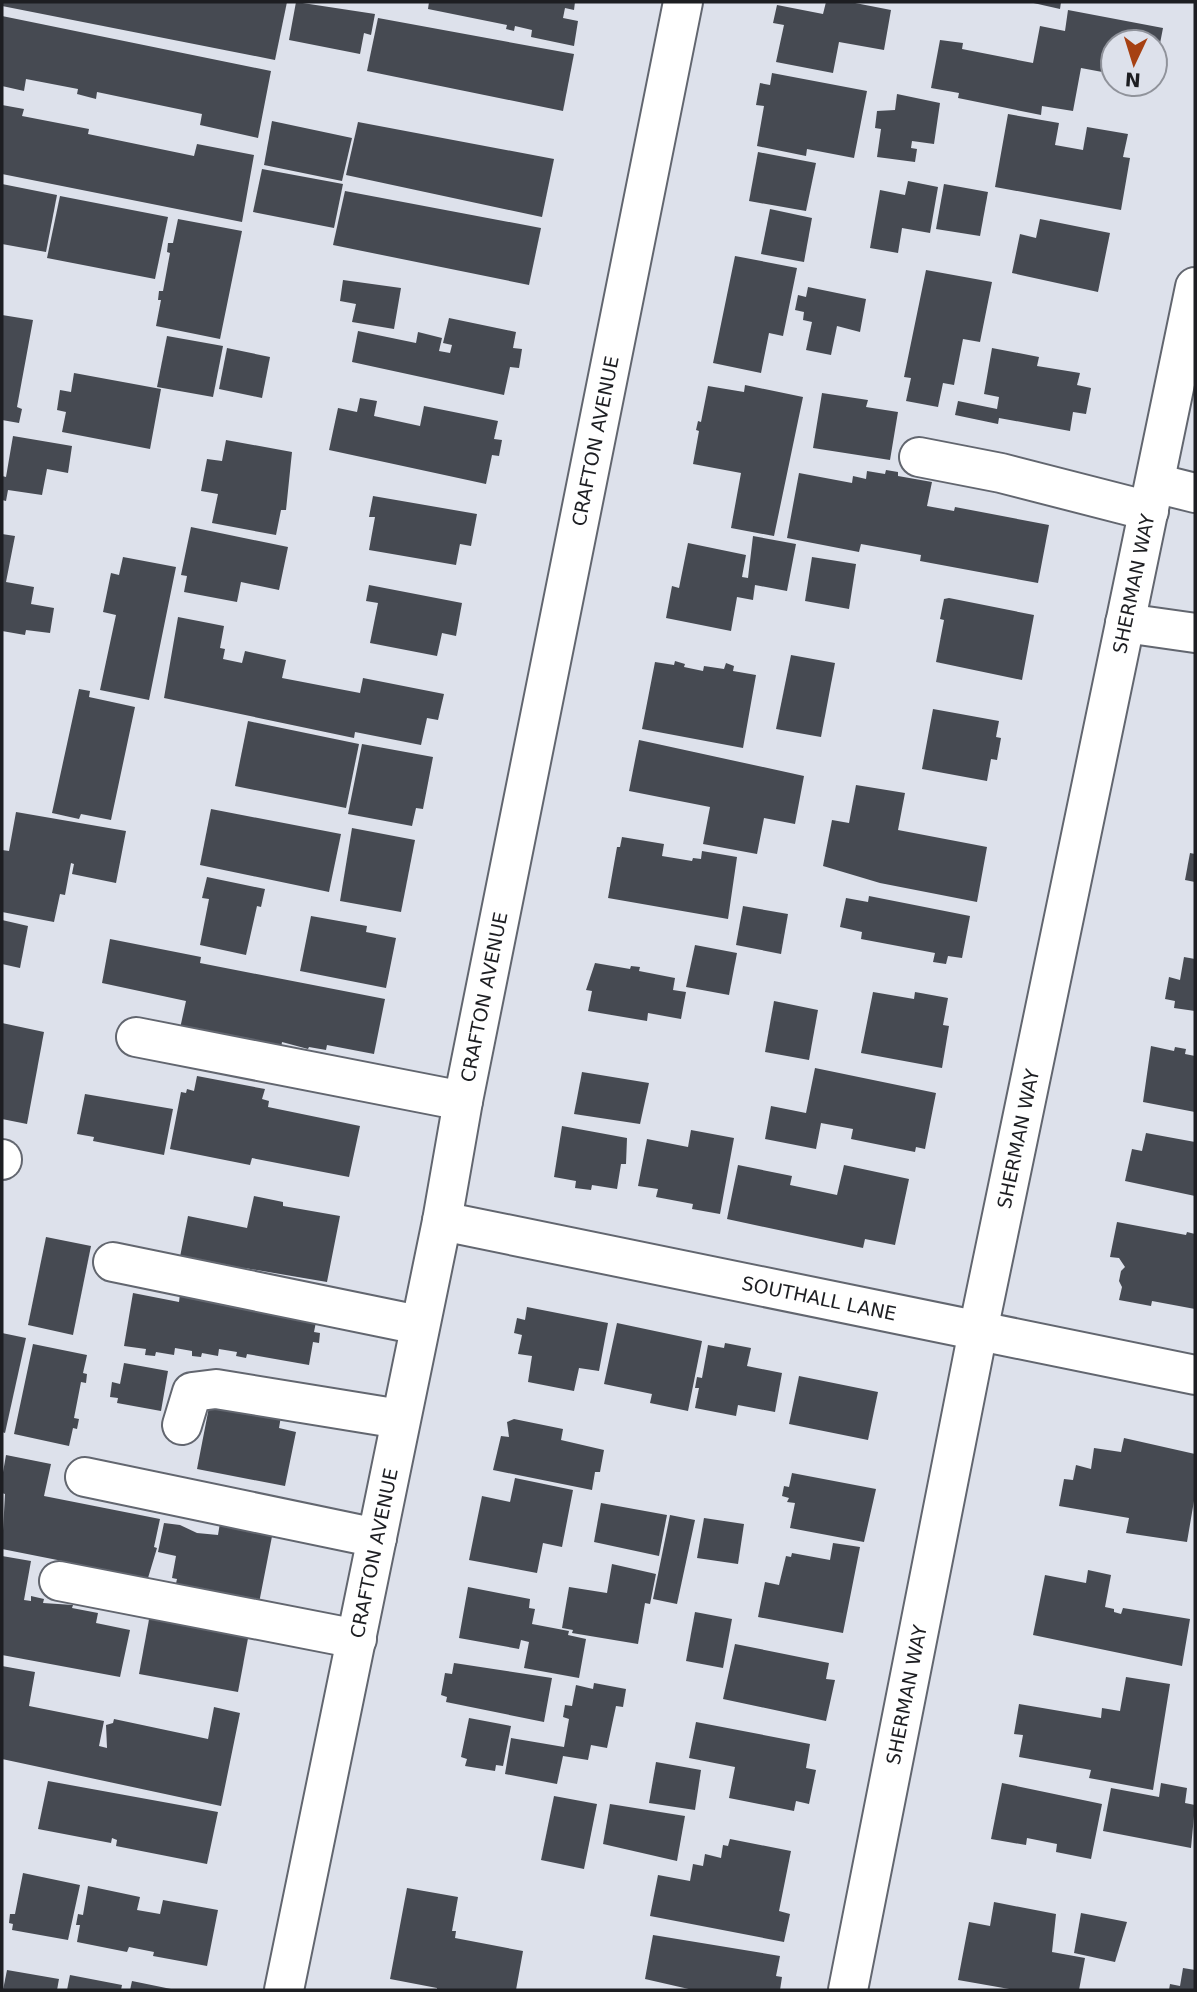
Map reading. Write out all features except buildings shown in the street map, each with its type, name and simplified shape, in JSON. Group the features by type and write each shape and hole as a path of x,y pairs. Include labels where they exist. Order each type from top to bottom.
{"street":[{"name":"CRAFTON AVENUE","path":"284,1990 442,1221 463,1101 683,2"},
{"name":"SHERMAN WAY","path":"848,1990 978,1331 1125,623 1152,497 1184,395 1195,287"},
{"path":"919,457 1152,497 1195,493"},
{"path":"1125,623 1195,633"},
{"path":"136,1037 463,1101"},
{"name":"SOUTHALL LANE","path":"442,1221 1195,1375"},
{"path":"113,1262 419,1325"},
{"path":"182,1425 191,1392 216,1389 400,1419"},
{"path":"85,1477 377,1538"},
{"path":"59,1581 357,1639"}]}
